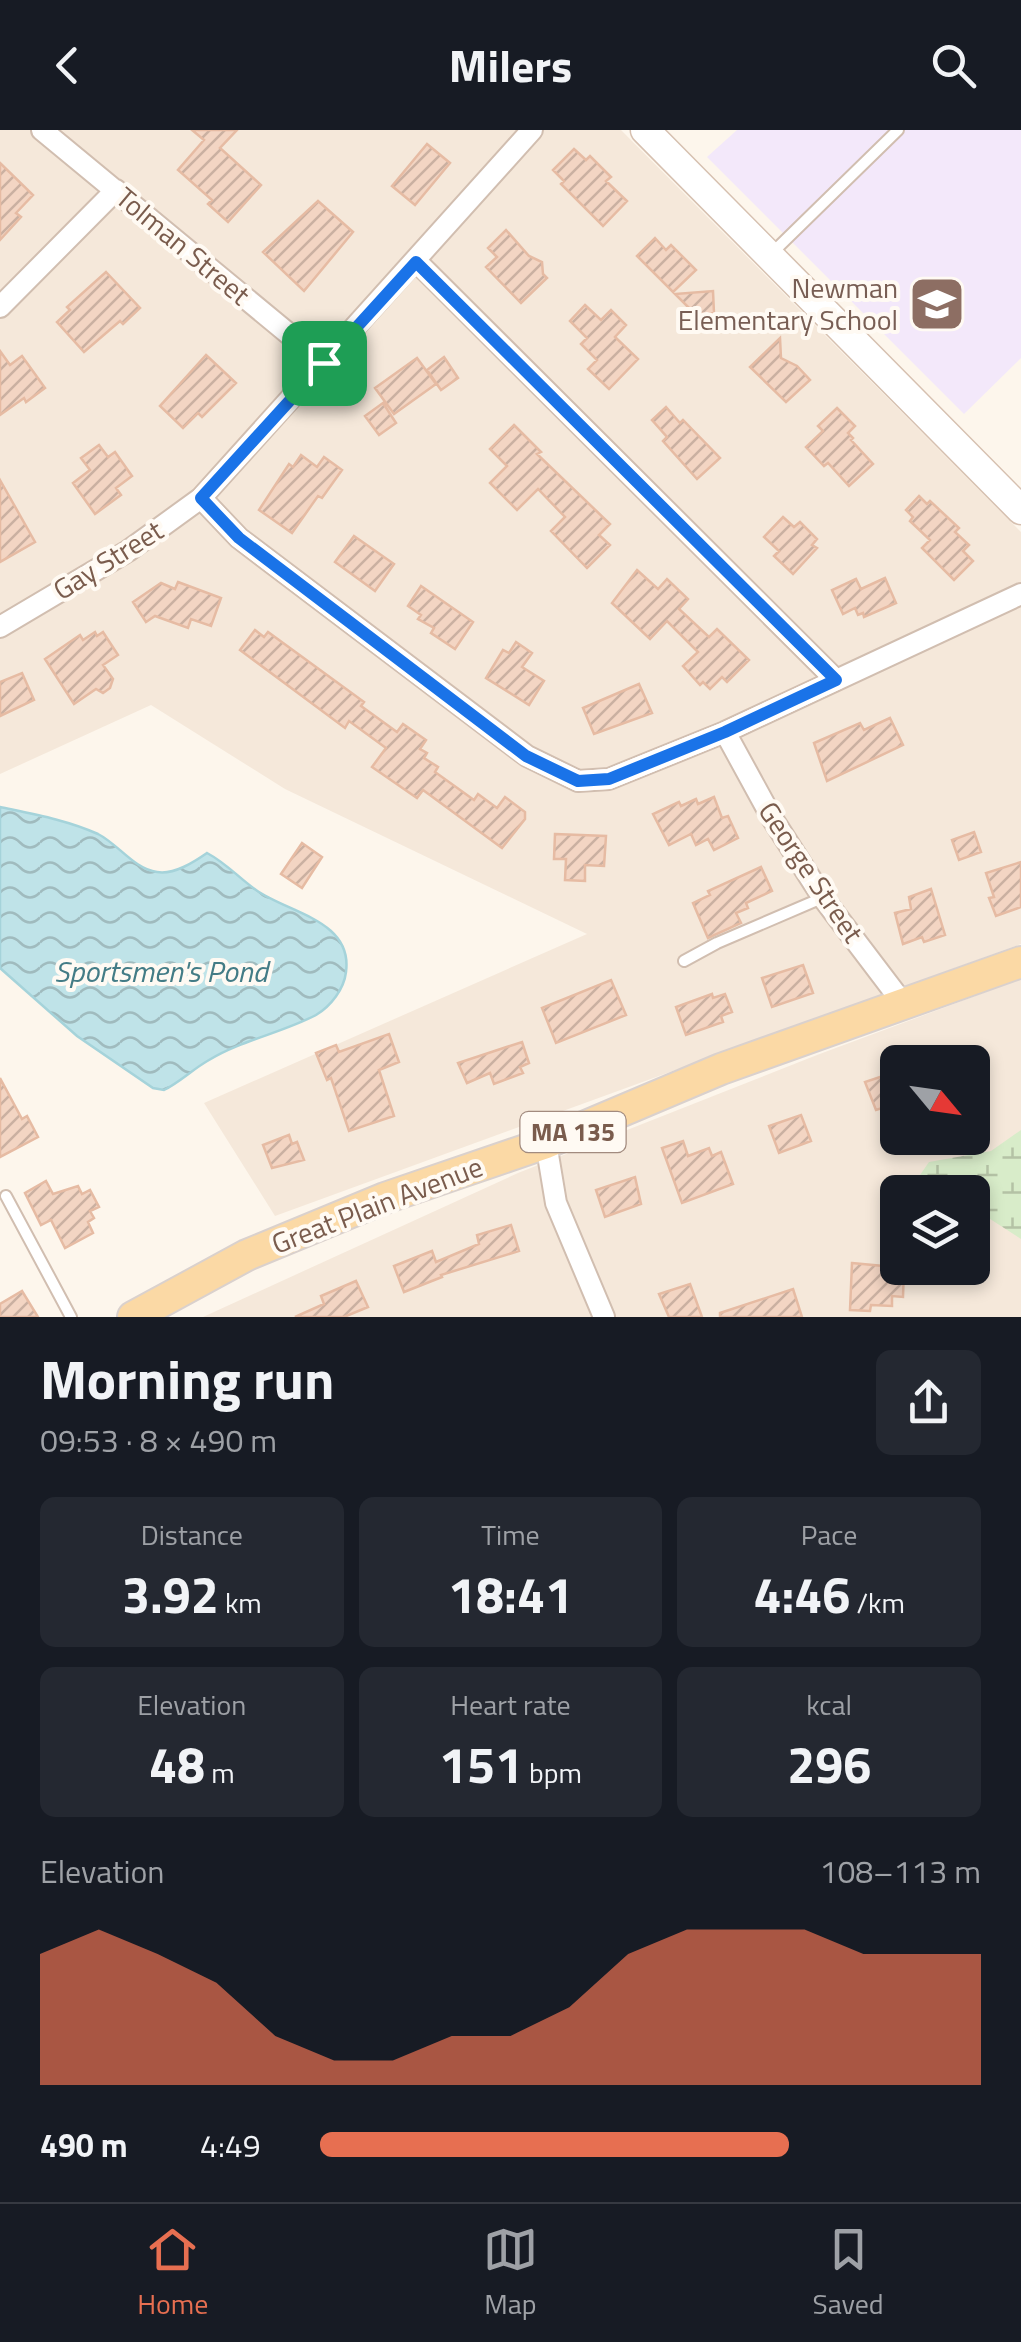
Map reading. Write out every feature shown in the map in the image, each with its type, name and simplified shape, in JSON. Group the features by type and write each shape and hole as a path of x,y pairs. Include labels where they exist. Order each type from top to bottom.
{"main road":[{"path":"646,130 1021,510"},
{"name":"Great Plain Avenue","path":"133,1317 247,1255 384,1198 546,1143 721,1070 1021,962"}],"street":[{"name":"Tolman Street","path":"42,130 324,363"},
{"name":"Gay Street","path":"0,626 128,551 201,498 532,130"},
{"path":"0,307 116,190"},
{"path":"416,262 836,680"},
{"path":"201,498 239,538 526,756 578,781 609,779 725,732 1021,594"},
{"name":"George Street","path":"725,732 772,818 823,898 905,1006"},
{"path":"546,1143 556,1203 604,1317"}],"lane":[{"path":"769,256 898,130"},
{"path":"684,962 823,898"},
{"path":"6,1196 71,1317"}],"shaded area":[{"path":"0,130 621,130 1021,532 1021,944 275,1216 204,1103 587,934 285,789 151,705 0,774"},
{"name":"Newman Elementary School","path":"737,130 1021,130 1021,358 964,414 707,157"},
{"path":"1021,979 1021,1317 203,1317 518,1173"}],"green space":[{"path":"1021,1130 1021,1239 990,1219 990,1175 920,1175 929,1162 990,1155"}],"water":[{"name":"Sportsmen's Pond","path":"0,807 86,829 105,838 141,866 157,872 177,870 207,853 256,890 329,929 345,954 346,972 340,991 316,1015 222,1053 164,1090 153,1088 77,1036 0,968"}],"building":[{"path":"192,130 237,130 220,148 261,185 228,222 208,204 212,200 178,170 204,140"},
{"path":"427,144 450,163 415,205 392,186"},
{"path":"574,149 586,160 590,156 611,177 606,181 627,201 603,226 561,184 564,181 553,170"},
{"path":"0,163 33,195 16,213 21,217 0,240"},
{"path":"318,201 353,232 304,291 263,252"},
{"path":"506,230 529,256 542,262 547,278 521,303 486,267 497,257 488,248"},
{"path":"655,238 666,250 671,245 696,270 673,292 637,256"},
{"path":"106,272 140,308 84,352 57,322 70,310 67,307"},
{"path":"713,291 714,313 695,314 675,294"},
{"path":"585,305 601,320 611,310 626,325 615,337 638,359 609,389 588,369 597,360 581,344 587,338 570,321"},
{"path":"780,338 781,358 797,366 810,380 786,402 750,367"},
{"path":"0,351 10,365 22,356 45,388 0,415"},
{"path":"206,355 236,383 202,417 198,413 183,428 160,406"},
{"path":"444,357 458,378 441,390 427,370"},
{"path":"417,358 436,384 394,414 375,388"},
{"path":"383,403 396,423 379,435 365,416"},
{"path":"666,407 720,458 697,479 663,441 667,437 652,420"},
{"path":"837,408 855,426 848,433 851,440 873,464 849,486 806,447 823,431 818,426"},
{"path":"514,425 541,452 537,454 610,524 599,535 610,545 587,568 551,531 565,517 538,489 517,510 490,483 507,466 490,449"},
{"path":"99,445 108,457 115,452 132,476 116,488 121,495 95,514 73,483 90,470 81,458"},
{"path":"301,455 317,467 324,457 342,470 292,533 259,510 289,464 293,467"},
{"path":"0,480 35,542 0,562"},
{"path":"919,496 959,528 955,532 969,545 963,551 973,561 954,580 922,548 930,540 910,521 913,517 906,510"},
{"path":"783,517 794,527 800,522 817,539 812,545 817,548 793,574 774,556 779,551 764,537"},
{"path":"354,536 394,564 375,591 335,562"},
{"path":"637,570 658,589 667,579 688,599 679,609 709,637 717,629 749,660 727,682 722,677 710,689 703,682 700,685 683,666 698,652 667,621 650,639 612,603"},
{"path":"885,578 896,603 864,617 855,608 843,614 832,590 856,579 861,589"},
{"path":"178,582 221,598 211,626 191,619 188,628 155,616 146,622 133,602 161,583 175,589"},
{"path":"421,586 473,622 455,649 431,633 434,628 418,619 421,615 408,606"},
{"path":"255,630 264,637 268,632 364,702 361,706 397,732 403,724 426,740 420,749 427,753 424,758 438,767 435,772 474,800 478,794 497,808 505,797 525,812 525,819 502,848 423,790 417,798 372,767 386,748 349,721 345,728 240,650"},
{"path":"95,632 97,636 103,632 118,655 103,665 113,679 103,693 96,689 74,704 45,659 80,635 83,640"},
{"path":"516,642 532,653 522,667 544,681 529,705 486,678 503,650 509,653"},
{"path":"22,673 34,700 0,716 0,682"},
{"path":"639,684 652,713 594,734 583,708"},
{"path":"890,718 903,745 827,781 814,743 860,723 864,730"},
{"path":"714,797 722,818 728,816 738,838 714,850 708,839 696,845 691,834 669,845 653,814 679,802 681,806 696,799 698,804"},
{"path":"974,832 981,852 959,860 952,840"},
{"path":"555,834 606,836 604,866 585,865 585,881 565,880 566,859 554,859"},
{"path":"302,843 322,857 302,888 281,874"},
{"path":"1021,862 1021,907 996,916 986,873"},
{"path":"761,867 772,891 746,903 748,908 736,913 741,923 708,938 693,903 710,895 708,891"},
{"path":"931,889 945,935 903,944 895,913 911,909 909,897"},
{"path":"803,965 813,993 772,1007 762,978"},
{"path":"611,980 626,1015 556,1043 542,1008"},
{"path":"712,994 713,998 725,994 732,1012 721,1016 723,1022 686,1035 676,1007"},
{"path":"389,1034 399,1062 379,1070 394,1116 349,1131 331,1078 327,1080 316,1053 336,1045 339,1052"},
{"path":"522,1042 529,1063 520,1067 523,1073 494,1084 490,1073 467,1083 458,1063"},
{"path":"880,1077 880,1109 876,1110 865,1082"},
{"path":"0,1078 22,1119 27,1116 38,1137 0,1157"},
{"path":"801,1115 811,1141 779,1153 769,1126"},
{"path":"289,1135 292,1144 297,1142 304,1160 272,1168 263,1145"},
{"path":"683,1141 688,1156 709,1148 712,1156 721,1152 733,1184 682,1203 662,1148"},
{"path":"635,1177 641,1204 605,1217 596,1190"},
{"path":"46,1181 53,1194 78,1186 82,1194 90,1190 99,1207 90,1211 94,1218 88,1222 93,1233 65,1248 51,1220 41,1225 25,1193"},
{"path":"511,1225 519,1251 441,1275 404,1292 394,1266 432,1251 436,1262 479,1244 477,1235"},
{"path":"852,1263 880,1266 880,1285 903,1285 903,1297 892,1296 892,1306 850,1310"},
{"path":"356,1281 368,1307 344,1317 295,1317 324,1304 321,1296"},
{"path":"690,1284 702,1317 669,1317 659,1294"},
{"path":"793,1289 802,1317 720,1317 720,1313"},
{"path":"22,1291 38,1317 0,1317 0,1304"}],"place":[{"name":"Newman Elementary School","path":"937,304"}],"route":[{"path":"416,262 836,680 725,732 609,779 578,781 526,756 239,538 201,498 324,363 416,262"}]}
